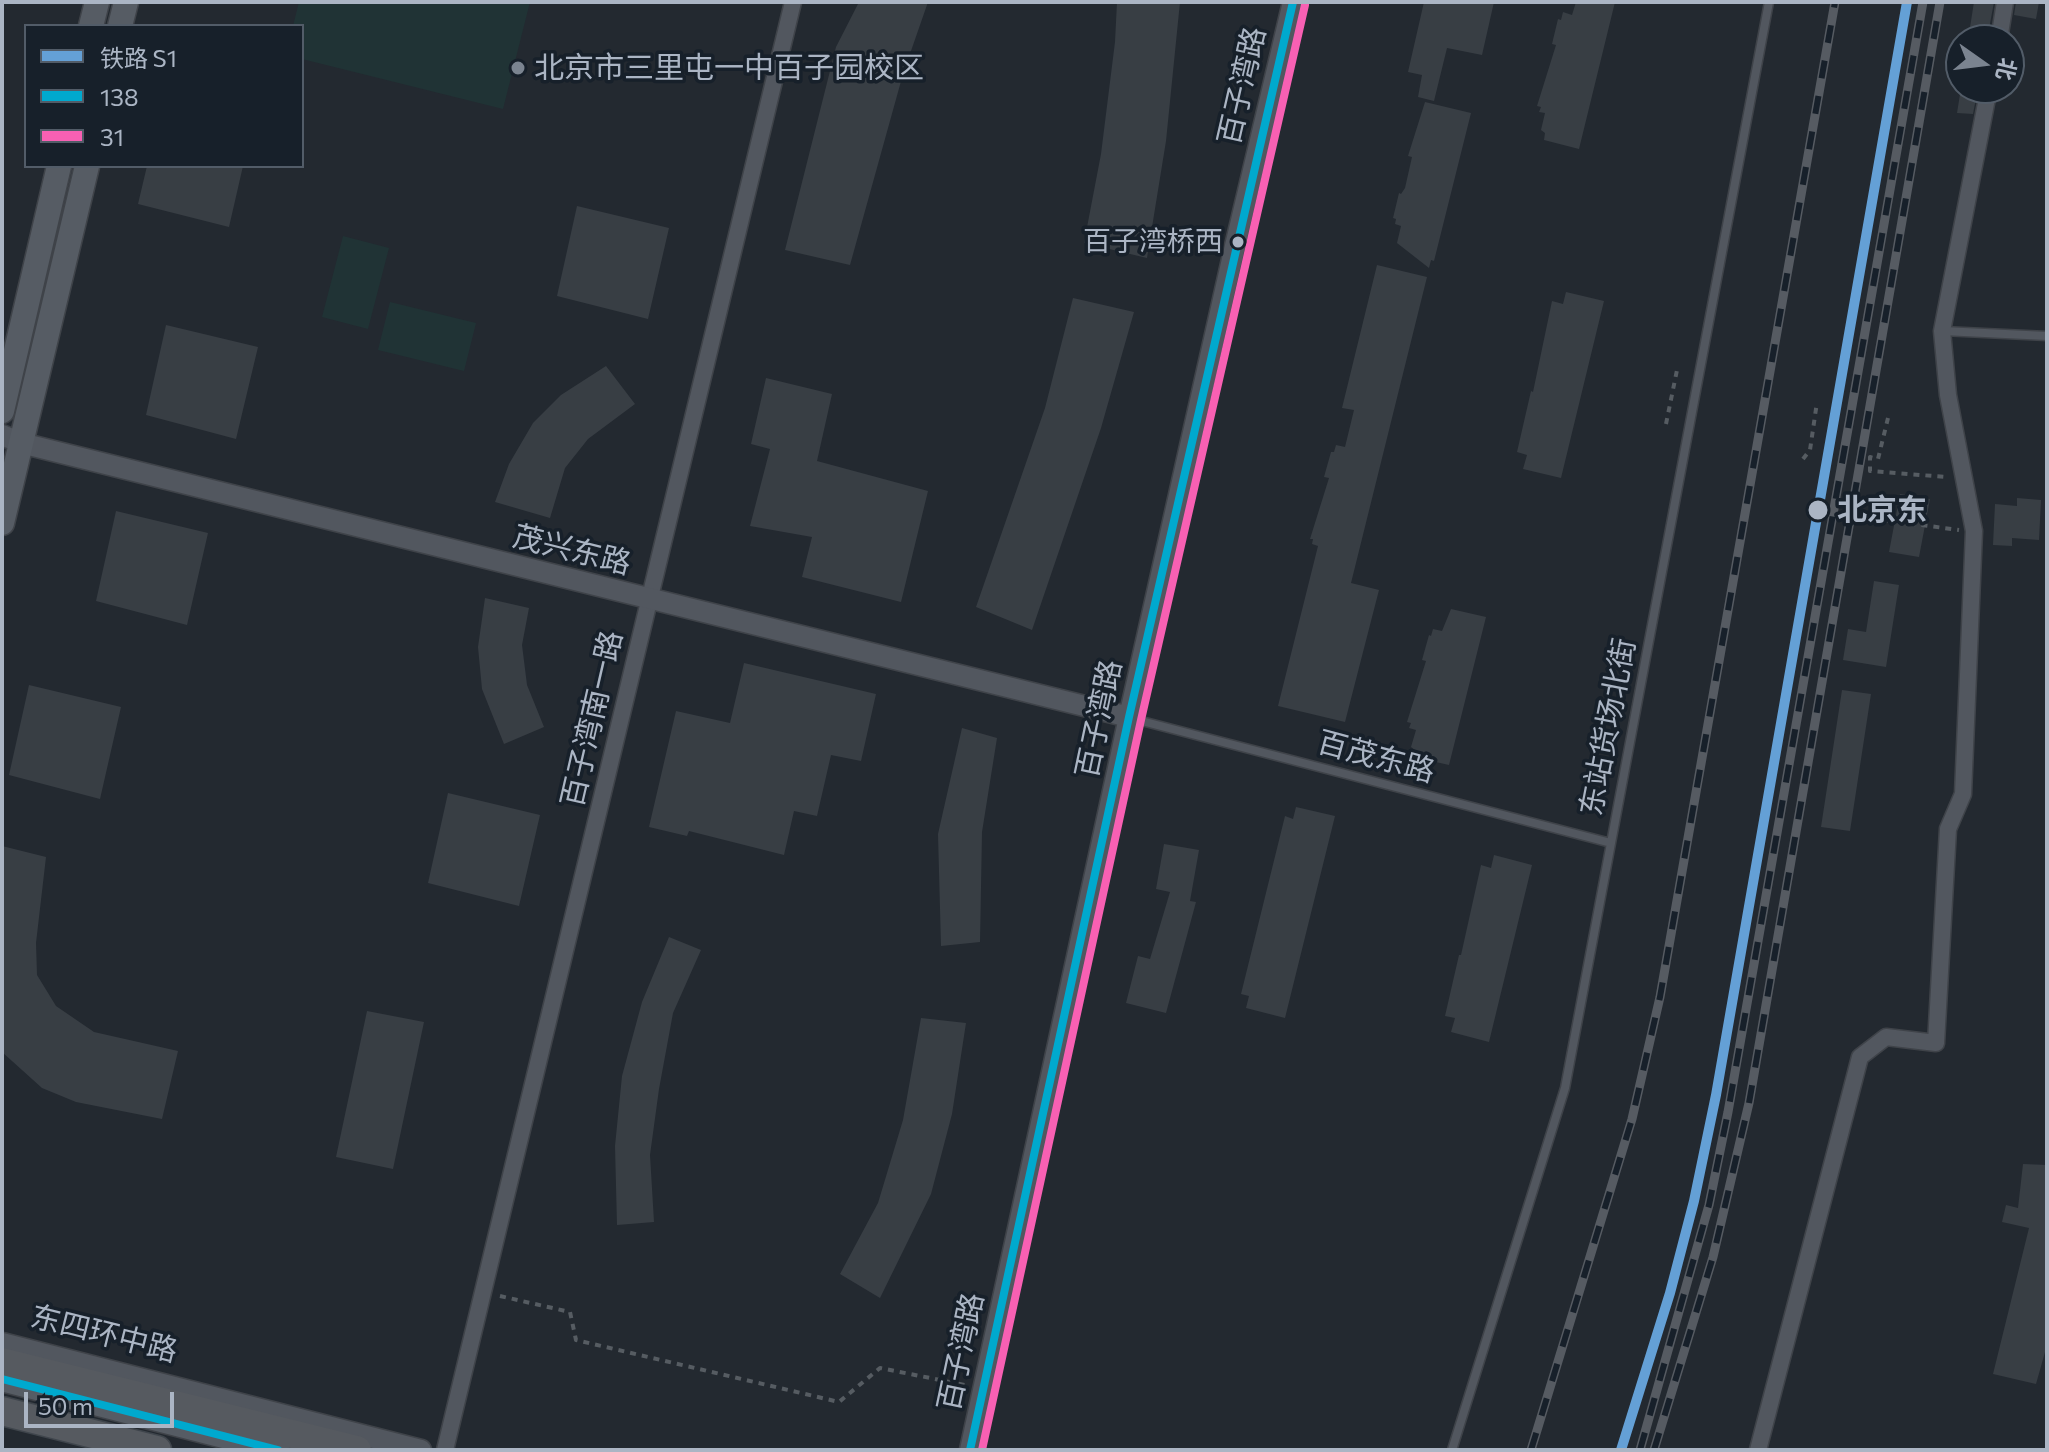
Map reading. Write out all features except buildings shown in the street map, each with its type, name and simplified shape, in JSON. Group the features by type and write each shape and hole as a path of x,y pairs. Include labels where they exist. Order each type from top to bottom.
{"highway":[{"name":"东四环中路","path":"2,1362 357,1450"},
{"path":"2,1411 157,1450"}],"main road":[{"path":"92,24 97,2"},
{"path":"120,24 126,2"},
{"path":"2,411 59,168"},
{"path":"2,523 12,439 86,168"},
{"path":"2,1379 278,1450"},
{"path":"2,1425 101,1450"}],"street":[{"name":"百子湾南一路","path":"445,1450 793,2"},
{"name":"百子湾路","path":"970,1450 1129,717 1293,2"},
{"path":"2002,24 2005,2"},
{"path":"1758,1450 1860,1057 1886,1037 1936,1043 1948,829 1963,794 1974,531 1948,395 1942,331 1986,104"},
{"name":"茂兴东路","path":"12,439 1129,717"},
{"name":"东四环中路","path":"2,1343 421,1450"}],"lane":[{"name":"东站货场北街","path":"1452,1450 1565,1088 1769,2"},
{"path":"1942,331 2047,336"},
{"name":"百茂东路","path":"1129,717 1611,843"}],"path":[{"path":"1666,424 1677,370"},
{"path":"1803,459 1810,450 1817,402"},
{"path":"1888,418 1878,459 1870,457 1870,471 1964,479"},
{"path":"1862,517 1974,531"},
{"path":"484,1292 570,1312 576,1340 839,1402 880,1368 983,1389"}],"shaded area":[{"path":"299,2 530,2 503,109 304,59 304,24 294,24"},
{"path":"343,236 389,248 368,329 322,317"},
{"path":"390,302 476,323 464,371 378,350"}],"railway":[{"path":"1531,1450 1632,1119 1660,997 1835,2"},
{"path":"1640,1450 1709,1205 1728,1112 1923,2"},
{"path":"1654,1450 1713,1257 1749,1103 1940,2"}],"rail line":[{"name":"S1","path":"1621,1450 1670,1293 1694,1201 1716,1095 1907,2"}],"transit line":[{"name":"138","path":"970,1450 1129,717 1293,2"},
{"name":"31","path":"982,1450 1141,720 1305,5"},
{"name":"138","path":"2,1379 278,1450"}],"place":[{"name":"北京市三里屯一中百子园校区","path":"518,68"},
{"name":"百子湾桥西","path":"1238,242"},
{"name":"北京东","path":"1818,510"}]}
